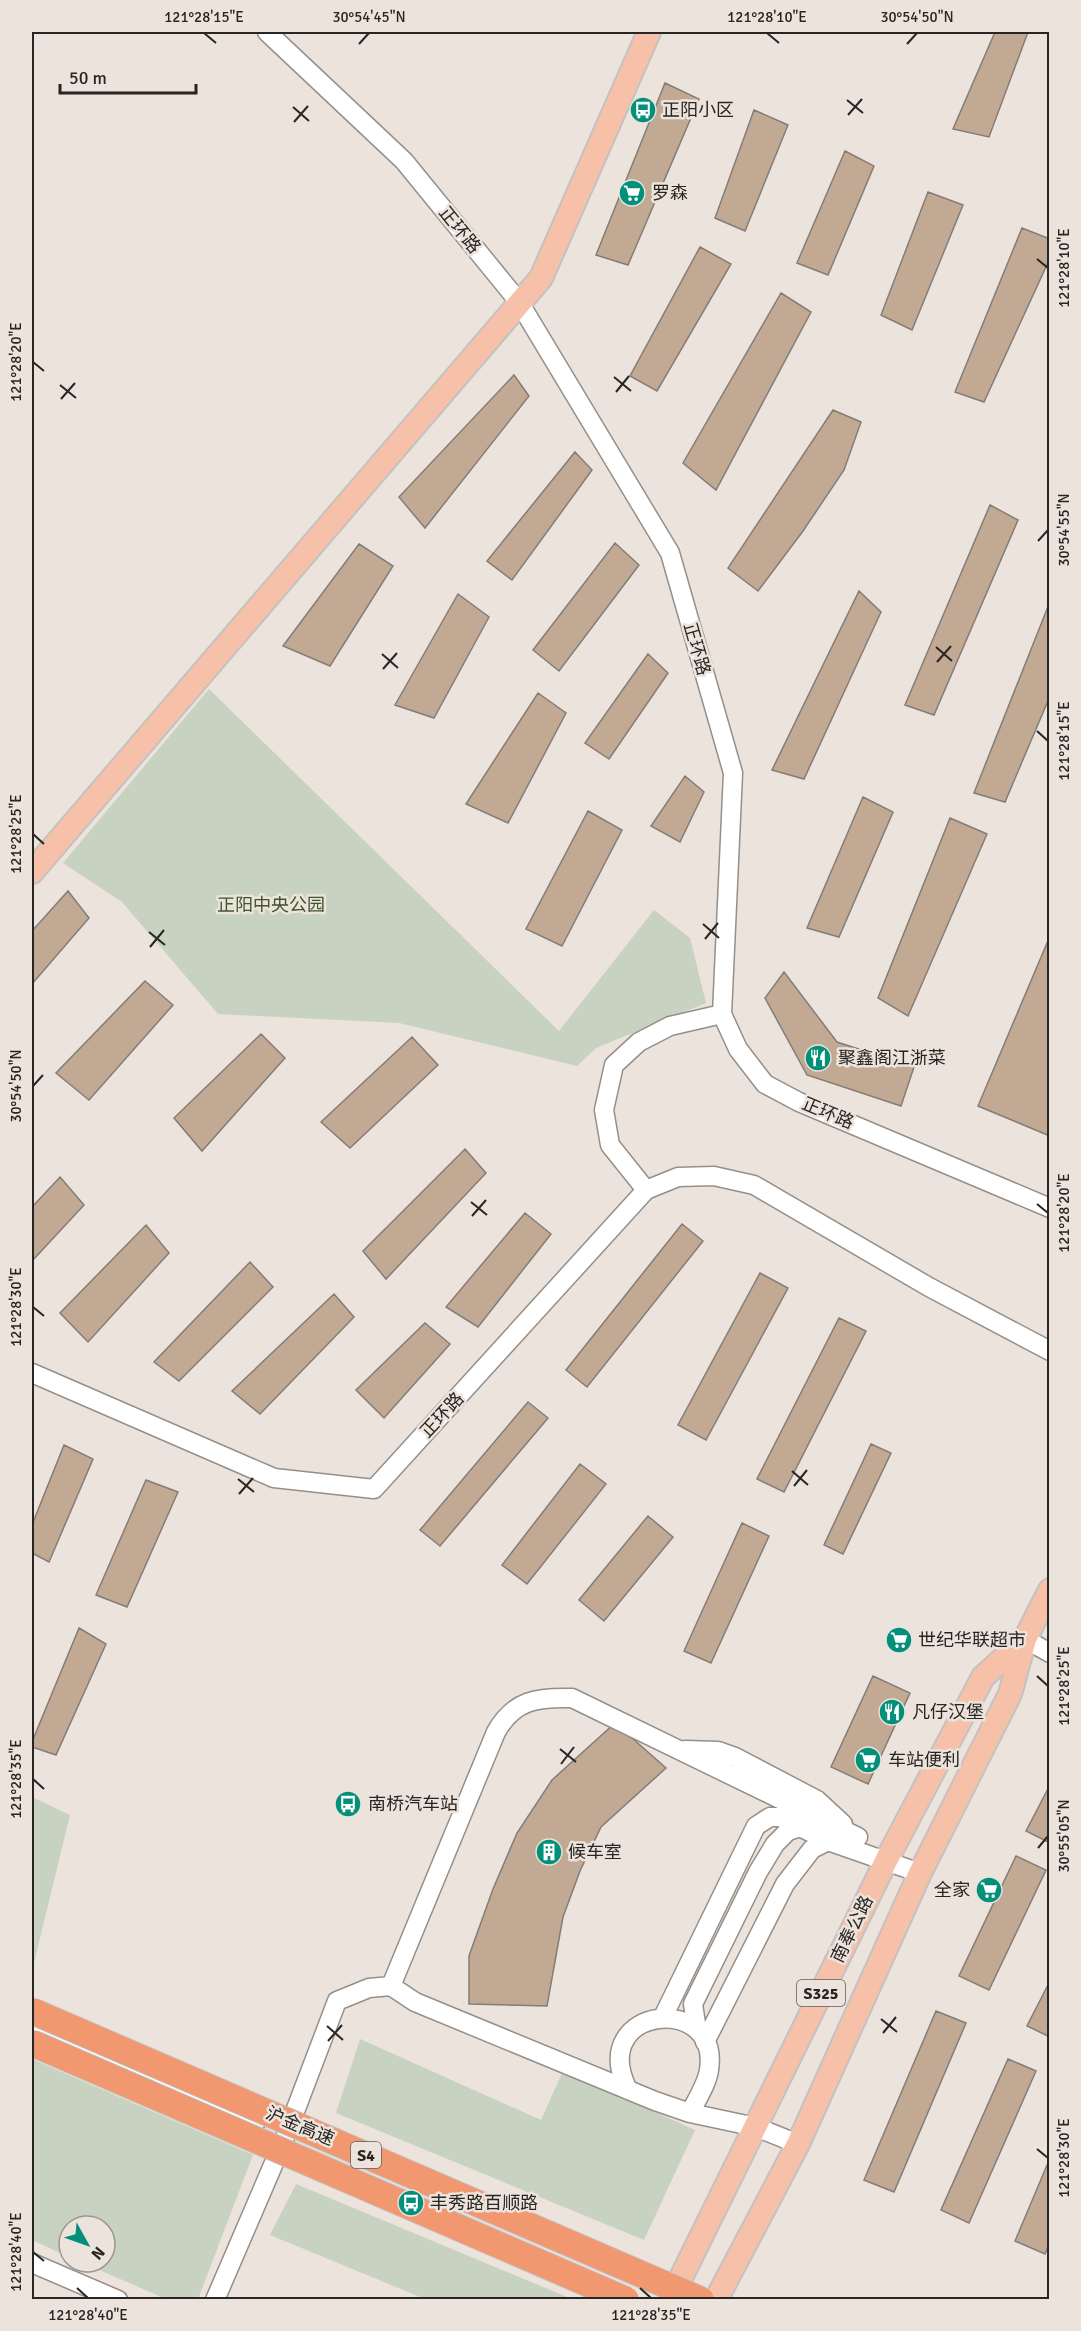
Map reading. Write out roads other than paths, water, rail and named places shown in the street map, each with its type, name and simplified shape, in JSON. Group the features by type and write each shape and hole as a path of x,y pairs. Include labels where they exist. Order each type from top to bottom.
{"highway":[{"name":"沪金高速","path":"32,2010 701,2300"},
{"name":"沪金高速","path":"32,2043 626,2300"}],"main road":[{"path":"32,872 541,278 649,32"},
{"name":"南奉公路","path":"716,2300 798,2144 920,1873 1010,1694 1025,1639 1050,1590"},
{"name":"南奉公路","path":"669,2300 887,1859 983,1677 1025,1639"}],"street":[{"name":"正环路","path":"267,32 404,161 519,302 670,553 733,773 722,1014 738,1049 765,1084 800,1102 1050,1208"},
{"path":"646,1190 610,1145 604,1110 614,1065 639,1042 670,1026 722,1014"},
{"name":"正环路","path":"32,1373 274,1478 374,1489 646,1190 678,1178 714,1176 754,1185 929,1287 1050,1351"},
{"path":"1025,1639 1050,1653"},
{"path":"391,1986 487,1753 502,1722 515,1707 544,1697 572,1698 858,1837 887,1859"},
{"path":"663,2017 756,1826 770,1817 780,1817 828,1841 887,1859 920,1873"},
{"path":"690,2113 709,2071 709,2057 693,2004 758,1872 775,1844 788,1831 801,1827"},
{"path":"701,2036 785,1884 812,1849 828,1841"},
{"path":"215,2300 286,2135 337,2001 369,1988 391,1986 415,2002 690,2113 756,2127 798,2144"},
{"path":"627,2088 620,2074 619,2059 623,2044 631,2032 642,2023 663,2017 685,2022 701,2036"},
{"path":"32,2026 669,2300"},
{"path":"32,2263 118,2300"}],"place":[{"name":"正阳小区","path":"643,110"},
{"name":"罗森","path":"632,193"},
{"name":"聚鑫阁江浙菜","path":"818,1058"},
{"name":"世纪华联超市","path":"899,1640"},
{"name":"凡仔汉堡","path":"892,1712"},
{"name":"车站便利","path":"868,1760"},
{"name":"南桥汽车站","path":"348,1804"},
{"name":"候车室","path":"549,1852"},
{"name":"全家","path":"989,1890"},
{"name":"丰秀路百顺路","path":"411,2203"}],"park label":[{"name":"正阳中央公园","path":"271,905"}]}
